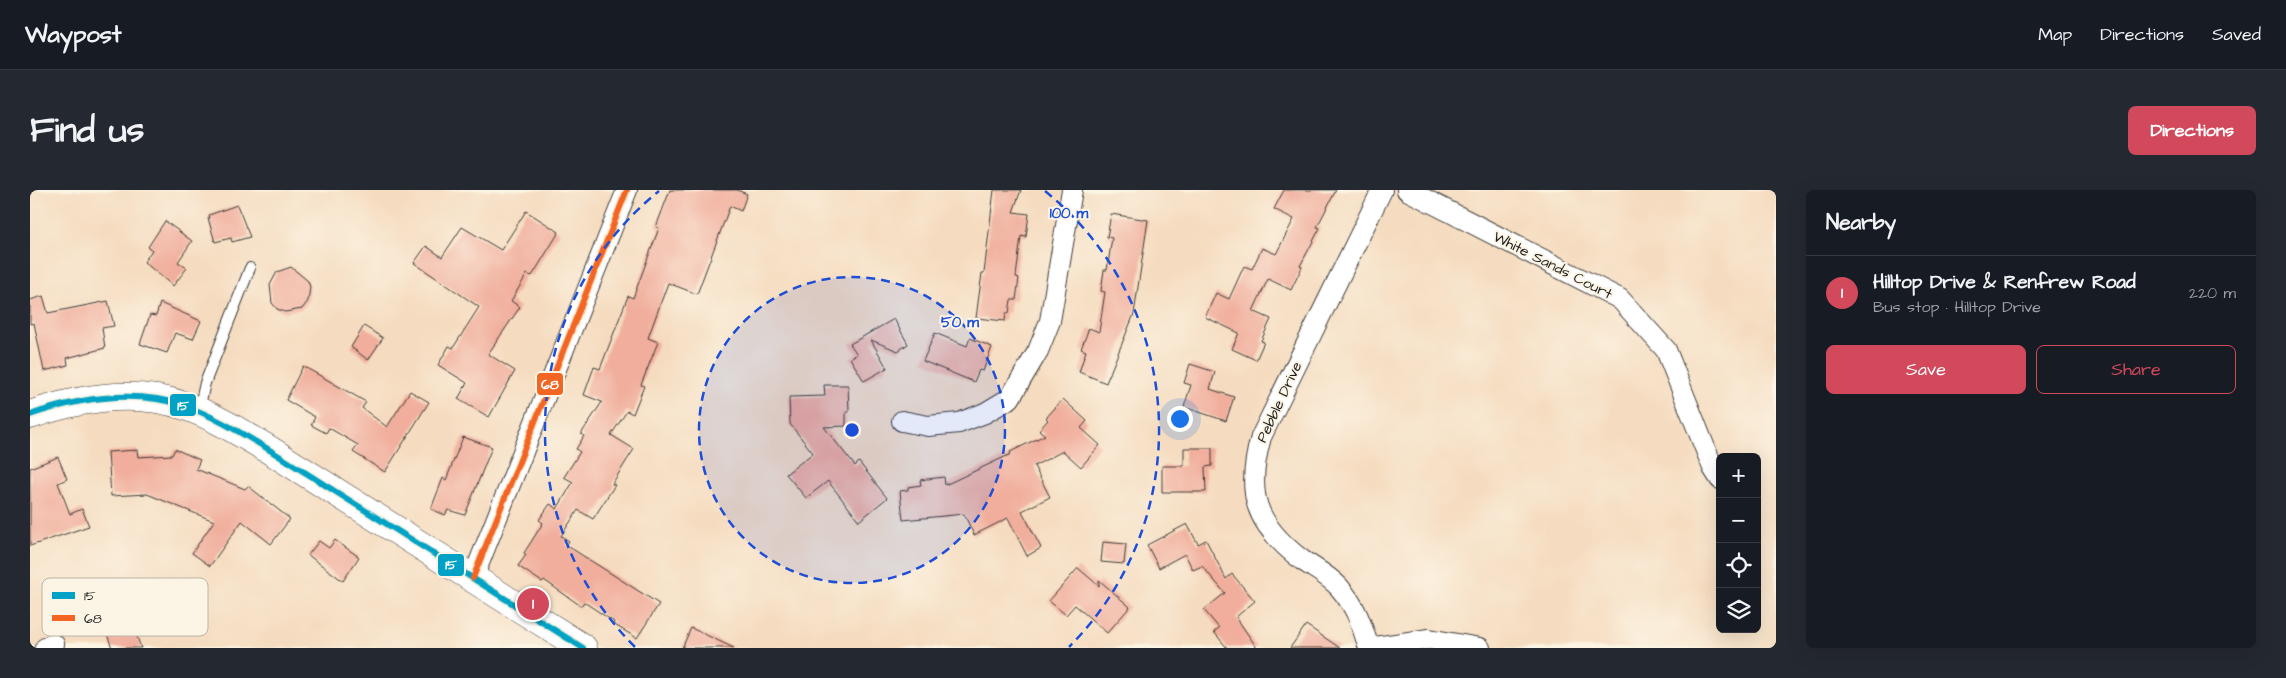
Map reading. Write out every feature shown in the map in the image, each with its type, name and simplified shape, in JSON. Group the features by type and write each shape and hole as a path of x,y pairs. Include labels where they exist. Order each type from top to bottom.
{"street":[{"path":"473,578 627,190"},
{"path":"902,421 928,426 959,424 985,414 1010,398 1038,351 1050,321 1072,190"},
{"name":"Pebble Drive","path":"1369,648 1358,613 1338,586 1285,546 1265,524 1256,503 1253,480 1254,459 1261,437 1382,190"},
{"name":"White Sands Court","path":"1407,190 1620,299 1666,350 1716,473"},
{"path":"30,415 79,402 112,396 147,398 184,406 226,424 268,448 583,648"},
{"path":"1369,648 1429,640 1480,648"}],"lane":[{"path":"198,412 205,383 250,268"}],"building":[{"path":"670,190 737,190 747,194 741,211 730,206 697,294 668,283 648,338 658,342 641,385 644,386 633,414 627,411 611,435 634,449 612,484 615,485 593,519 578,510 561,536 569,541 566,545 659,604 637,638 613,624 614,622 584,602 581,606 544,580 542,582 518,566 543,523 539,520 550,504 557,509 573,482 564,477 580,452 576,449 584,436 581,434 602,402 584,395 594,367 600,369 628,296 633,298 659,228 656,227"},
{"path":"994,190 1021,190 1013,212 1029,214 1026,237 1021,236 1016,277 1019,278 1016,300 1011,300 1009,313 1006,313 1005,321 976,318 982,273 984,273"},
{"path":"1284,190 1336,190 1317,227 1320,228 1300,266 1302,267 1291,290 1268,279 1253,311 1271,319 1261,341 1264,342 1256,360 1232,349 1239,333 1205,317 1216,293 1229,299 1244,266 1252,269 1262,248 1276,254 1294,219 1274,209"},
{"path":"237,205 250,237 232,242 231,238 215,242 208,218 210,218 209,215"},
{"path":"526,211 559,232 532,276 527,274 511,301 520,307 488,354 515,371 489,417 458,399 467,383 438,365 449,346 453,348 479,307 414,263 426,246 442,257 462,227 501,250"},
{"path":"1111,214 1148,220 1134,314 1106,383 1079,372 1086,351 1081,349 1089,328 1099,332 1105,292 1101,291 1104,270 1107,270 1112,238 1107,237"},
{"path":"165,221 192,241 178,262 187,268 173,286 144,262 152,250 148,247"},
{"path":"291,267 308,281 310,287 308,301 302,309 285,312 277,309 272,303 270,285 277,272"},
{"path":"43,296 48,313 108,301 114,326 102,328 105,348 67,358 68,365 44,371 34,323 30,324 30,300"},
{"path":"160,303 201,321 193,339 175,333 167,353 140,344 150,315 156,316"},
{"path":"894,319 908,344 898,351 871,340 887,368 864,381 850,358 857,354 850,344"},
{"path":"364,326 383,338 368,360 351,347"},
{"path":"935,333 967,346 970,338 992,347 983,371 979,370 974,382 923,361"},
{"path":"1190,364 1215,372 1210,389 1234,397 1226,421 1184,407 1191,385 1184,383"},
{"path":"303,366 366,402 362,408 387,427 410,391 429,402 385,472 353,452 358,445 329,428 326,433 311,425 315,417 286,400"},
{"path":"824,385 848,385 849,412 846,412 846,426 824,427 855,466 859,462 887,498 859,521 828,481 806,498 786,474 813,453 790,424 789,397 825,396"},
{"path":"1063,399 1087,421 1081,428 1100,445 1081,467 1063,451 1034,466 1050,497 1022,511 1041,548 1027,556 1008,518 974,535 964,514 903,520 900,491 908,490 908,487 921,485 920,480 944,477 945,485 1011,454 1010,452 1045,435 1039,430 1048,420 1046,418"},
{"path":"463,437 492,447 465,515 448,510 445,515 431,509 443,478 446,480"},
{"path":"1184,448 1212,448 1212,466 1205,467 1206,492 1162,492 1162,466 1184,466"},
{"path":"175,449 200,460 196,469 245,489 248,486 290,519 271,544 242,521 210,566 192,553 214,521 147,494 111,496 108,452 137,450 138,457 172,455"},
{"path":"58,457 67,479 58,483 70,514 82,509 89,526 30,546 30,468"},
{"path":"1187,524 1198,544 1206,540 1226,579 1232,574 1255,601 1236,617 1257,648 1227,648 1214,632 1219,628 1204,610 1225,593 1202,566 1193,570 1185,554 1159,568 1147,545"},
{"path":"335,540 359,557 343,581 308,555 319,541 329,548"},
{"path":"1103,542 1126,544 1124,564 1101,562"},
{"path":"1078,568 1099,586 1099,580 1130,607 1107,633 1075,605 1066,615 1049,601"},
{"path":"1306,625 1340,648 1290,648"},
{"path":"691,628 734,648 682,648"},
{"path":"108,636 137,636 141,648 112,648"}],"transit line":[{"name":"68","path":"473,578 627,190"},
{"name":"15","path":"30,415 87,400 127,397 166,401 196,410 227,425 268,449 583,648"}],"place":[{"name":"Hilltop Drive & Renfrew Road","path":"533,604"}]}
